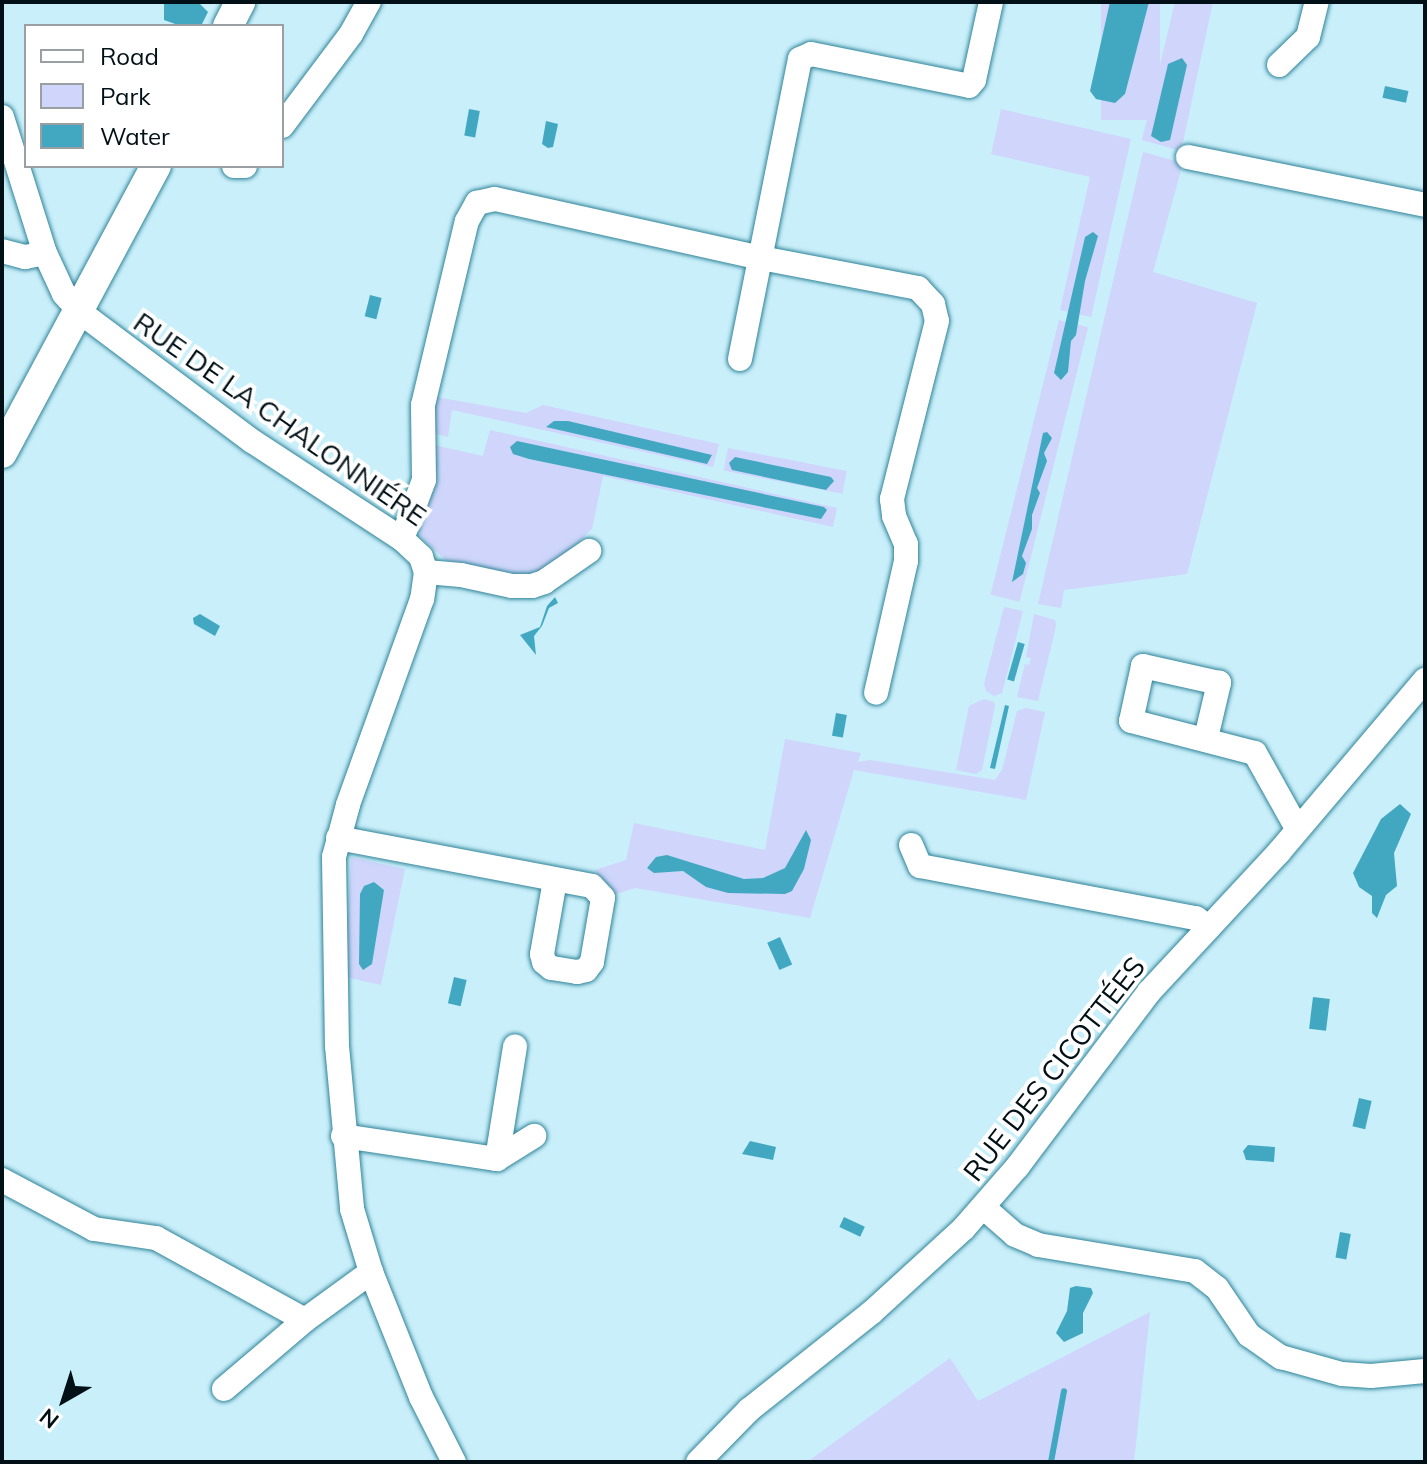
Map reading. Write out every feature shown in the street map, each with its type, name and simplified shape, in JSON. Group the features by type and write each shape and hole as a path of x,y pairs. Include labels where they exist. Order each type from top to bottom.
{"main road":[{"path":"229,24 240,2"},
{"path":"2,453 155,168"}],"street":[{"path":"284,123 351,34 369,2"},
{"path":"740,359 800,59 811,54 969,86 974,80 991,2"},
{"path":"1279,65 1308,37 1317,2"},
{"name":"RUE DE LA CHALONNIÉRE","path":"2,117 45,253 64,294 80,312 252,441 402,539 421,557 426,572 422,599 338,838 332,885 343,1136 352,1209 371,1272 421,1397 454,1462"},
{"path":"1188,157 1425,205"},
{"path":"402,539 424,480 423,405 467,221 477,203 495,199 761,258 918,288 928,297 937,321 892,499 894,516 906,544 906,561 876,693"},
{"path":"2,251 25,257 45,253"},
{"path":"426,572 461,575 512,586 532,586 544,582 589,551"},
{"name":"RUE DES CICOTTÉES","path":"698,1462 749,1410 904,1285 983,1207 1018,1166 1140,1003 1425,680"},
{"path":"1206,738 1255,753 1297,828"},
{"path":"338,838 555,880"},
{"path":"911,845 920,866 1196,918 1209,928"},
{"path":"497,1159 515,1046"},
{"path":"343,1136 497,1159 534,1136"},
{"path":"2,1180 94,1229 156,1238 305,1320"},
{"path":"983,1207 1015,1235 1038,1245 1195,1271 1217,1288 1249,1335 1281,1357 1342,1374 1371,1376 1425,1371"},
{"path":"224,1389 305,1320 371,1272"}],"green space":[{"path":"1101,2 1160,2 1160,120 1101,120"},
{"path":"1175,2 1213,2 1181,151 1142,140"},
{"path":"1001,109 1131,139 1091,317 1060,310 1090,177 991,154"},
{"path":"1143,152 1183,163 1153,272 1257,303 1187,574 1064,590 1061,608 1038,604"},
{"path":"1059,320 1088,327 1020,602 991,595"},
{"path":"436,397 526,413 543,405 719,444 713,467 452,410 448,437 432,433"},
{"path":"490,430 837,508 833,527 603,476 592,529 569,552 532,578 452,566 420,536 421,522 438,480 434,445 483,456"},
{"path":"728,448 847,471 842,494 724,471"},
{"path":"1004,607 1023,611 1002,693 994,696 986,691 984,684"},
{"path":"1034,614 1055,620 1056,626 1038,701 1017,697 1025,664 1029,665 1031,658 1026,657"},
{"path":"984,699 994,702 995,706 982,770 976,774 956,770 969,706"},
{"path":"1026,708 1045,712 1026,800 854,770 810,918 635,888 610,896 595,870 626,860 634,823 765,850 785,739 861,753 858,762 870,760 995,780 1002,770 1017,711"},
{"path":"351,857 405,869 381,985 345,977"},
{"path":"1150,1312 1134,1462 807,1462 950,1358 978,1401"}],"water":[{"path":"164,2 198,2 208,12 202,24 175,24 164,20"},
{"path":"1110,2 1149,2 1125,94 1115,103 1096,99 1090,91"},
{"path":"1182,58 1187,65 1170,140 1161,142 1151,136 1168,64"},
{"path":"1385,86 1408,91 1406,103 1383,98"},
{"path":"469,109 480,111 475,137 464,136"},
{"path":"546,121 558,124 553,147 548,148 542,144"},
{"path":"1093,232 1098,236 1085,281 1076,335 1071,341 1068,372 1061,380 1054,373 1085,237"},
{"path":"370,295 382,298 376,319 365,316"},
{"path":"554,421 568,421 712,455 707,464 546,427"},
{"path":"1047,432 1052,438 1044,453 1047,461 1037,488 1040,493 1032,515 1032,529 1022,556 1026,563 1023,574 1012,582 1043,433"},
{"path":"517,441 827,510 821,519 529,459 513,454 510,447"},
{"path":"735,457 831,477 834,481 826,490 732,470 729,463"},
{"path":"555,597 558,603 549,608 542,626 534,636 536,655 520,635 540,627 547,606"},
{"path":"200,614 220,626 215,636 194,624 193,618"},
{"path":"1018,642 1025,644 1014,681 1007,679"},
{"path":"1005,705 1009,706 995,769 990,768"},
{"path":"836,713 847,715 843,738 832,736"},
{"path":"1400,804 1411,814 1394,853 1397,886 1386,895 1377,918 1372,913 1372,896 1359,887 1353,873 1381,819"},
{"path":"806,830 811,840 804,869 792,891 785,894 728,893 706,887 683,871 654,873 647,868 656,857 667,855 744,879 763,878 785,868"},
{"path":"374,882 384,890 372,964 363,970 359,964 360,894 364,886"},
{"path":"780,937 792,964 779,970 767,943"},
{"path":"454,977 467,980 461,1006 448,1003"},
{"path":"1313,997 1330,999 1326,1031 1309,1029"},
{"path":"1359,1098 1372,1101 1365,1129 1352,1126"},
{"path":"750,1141 776,1147 773,1160 742,1154"},
{"path":"1248,1145 1275,1147 1274,1162 1246,1160 1243,1151"},
{"path":"844,1217 865,1227 860,1237 839,1227"},
{"path":"1340,1232 1351,1234 1346,1260 1335,1258"},
{"path":"1070,1288 1091,1288 1093,1293 1083,1313 1083,1333 1064,1342 1056,1333 1067,1311"}],"waterway":[{"path":"1051,1462 1064,1391"}]}
